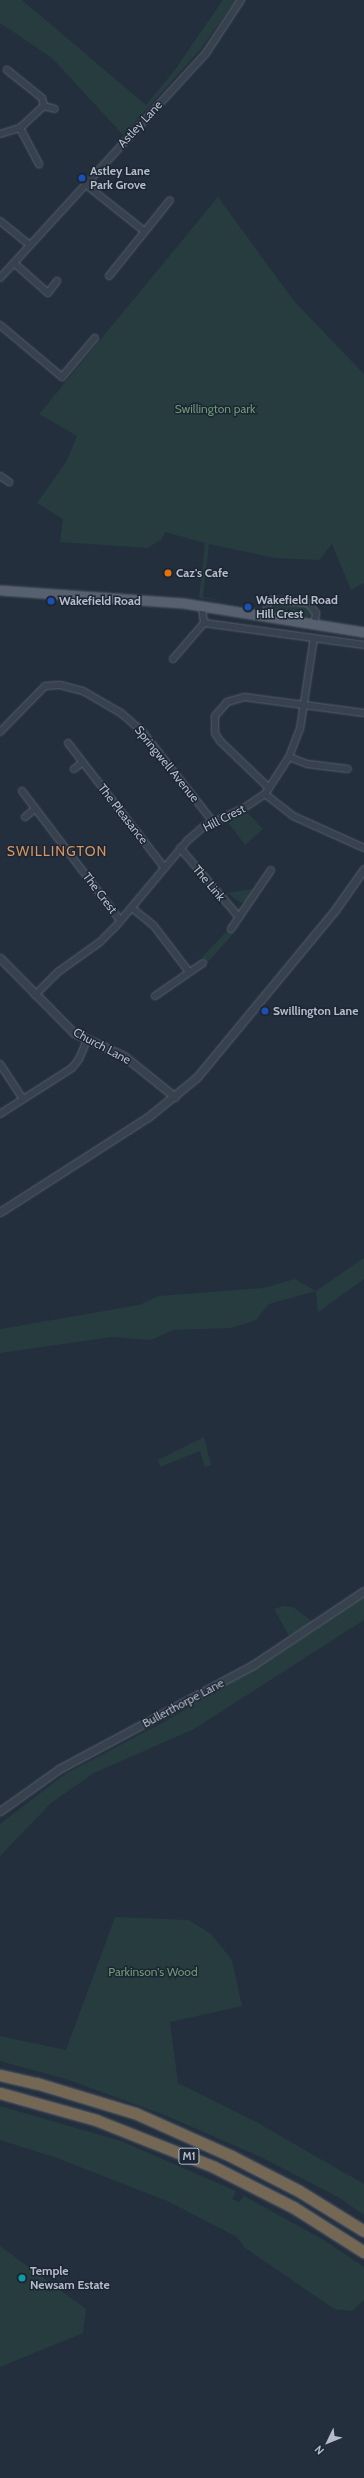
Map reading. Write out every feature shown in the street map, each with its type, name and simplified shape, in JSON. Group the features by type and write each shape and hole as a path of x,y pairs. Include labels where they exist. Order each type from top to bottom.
{"highway":[{"name":"M1","path":"0,2075 36,2083 135,2113 231,2156 300,2191 364,2231"},
{"name":"M1","path":"0,2093 96,2120 214,2167 293,2207 364,2252"}],"main road":[{"path":"0,590 154,600 202,606 364,632"}],"street":[{"name":"Astley Lane","path":"0,278 84,184 206,54 241,0"},
{"path":"7,70 40,96 44,106"},
{"path":"44,106 55,109"},
{"path":"0,134 20,128 44,106"},
{"path":"20,128 39,164"},
{"path":"84,184 144,231"},
{"path":"109,276 170,200"},
{"path":"0,221 30,245"},
{"path":"14,263 48,293 57,281"},
{"path":"0,325 62,377 95,338"},
{"path":"0,476 9,482"},
{"path":"265,617 268,603 272,600 308,603 315,609 314,625"},
{"path":"173,659 204,623 202,606"},
{"path":"204,623 364,645"},
{"name":"Hill Crest","path":"35,995 58,972 108,934 132,908 163,866 180,848 213,822 244,808 265,794 289,757 300,729 314,638"},
{"name":"Springwell Avenue","path":"0,732 45,686 60,685 83,691 115,709 142,731 213,822"},
{"path":"269,788 220,741 213,724 215,716 227,702 244,697 364,713"},
{"name":"The Pleasance","path":"68,743 163,866"},
{"path":"289,757 307,764 348,769"},
{"path":"74,769 82,762"},
{"name":"The Crest","path":"22,791 120,920"},
{"path":"265,794 294,816 364,848"},
{"path":"25,817 35,809"},
{"name":"The Link","path":"180,848 239,917"},
{"path":"0,1212 175,1097 197,1077 230,1040 335,910 364,869"},
{"path":"231,929 271,870"},
{"path":"132,908 154,926 190,972"},
{"name":"Church Lane","path":"0,958 60,1021 86,1040 124,1056 175,1097"},
{"path":"155,996 202,963"},
{"path":"0,1114 72,1068 79,1059 86,1040"},
{"path":"0,1064 23,1100"},
{"name":"Bullerthorpe Lane","path":"0,1811 59,1769 253,1665 364,1591"}],"green space":[{"path":"0,0 22,0 146,105 174,71 223,0 236,0 200,50 123,135 52,58 0,23"},
{"name":"Swillington park","path":"218,197 294,301 364,374 364,583 351,590 332,544 319,560 275,558 209,544 203,597 226,601 199,598 205,543 165,532 161,540 147,548 60,542 63,519 37,503 66,462 77,436 39,414"},
{"path":"273,603 307,606 313,614 307,617 273,610 270,606"},
{"path":"247,812 263,829 245,845 227,821"},
{"path":"253,889 246,901 241,903 227,893"},
{"path":"229,929 234,933 207,963 202,957"},
{"path":"364,1258 364,1279 318,1312 316,1291"},
{"path":"295,1279 316,1291 269,1304 256,1320 231,1328 173,1330 151,1340 112,1337 0,1353 0,1329 139,1305 159,1296 263,1288"},
{"path":"204,1437 211,1465 205,1467 200,1451 160,1467 158,1460"},
{"path":"364,1597 364,1620 194,1729 94,1773 51,1803 0,1856 0,1824 65,1774 164,1722 273,1658"},
{"path":"283,1606 293,1607 313,1622 289,1636 274,1609"},
{"name":"Parkinson's Wood","path":"115,1917 189,1920 211,1934 232,1960 242,2006 170,2022 178,2083 256,2122 364,2184 364,2215 338,2197 263,2158 162,2114 66,2079 0,2061 0,2036 66,2050"},
{"path":"0,2106 121,2141 236,2191 232,2199 239,2202 244,2196 324,2240 364,2267 364,2300 352,2311 334,2309 244,2247 237,2237 167,2201 57,2158 0,2140"},
{"name":"Temple Newsam Estate","path":"0,2246 86,2309 83,2333 0,2367"}],"place":[{"name":"Astley Lane Park Grove","path":"82,178"},
{"name":"Caz's Cafe","path":"168,573"},
{"name":"Wakefield Road","path":"51,601"},
{"name":"Wakefield Road Hill Crest","path":"248,607"},
{"name":"Swillington Lane","path":"265,1011"},
{"name":"Temple Newsam Estate","path":"22,2278"}],"district":[{"name":"SWILLINGTON","path":"57,851"}]}
